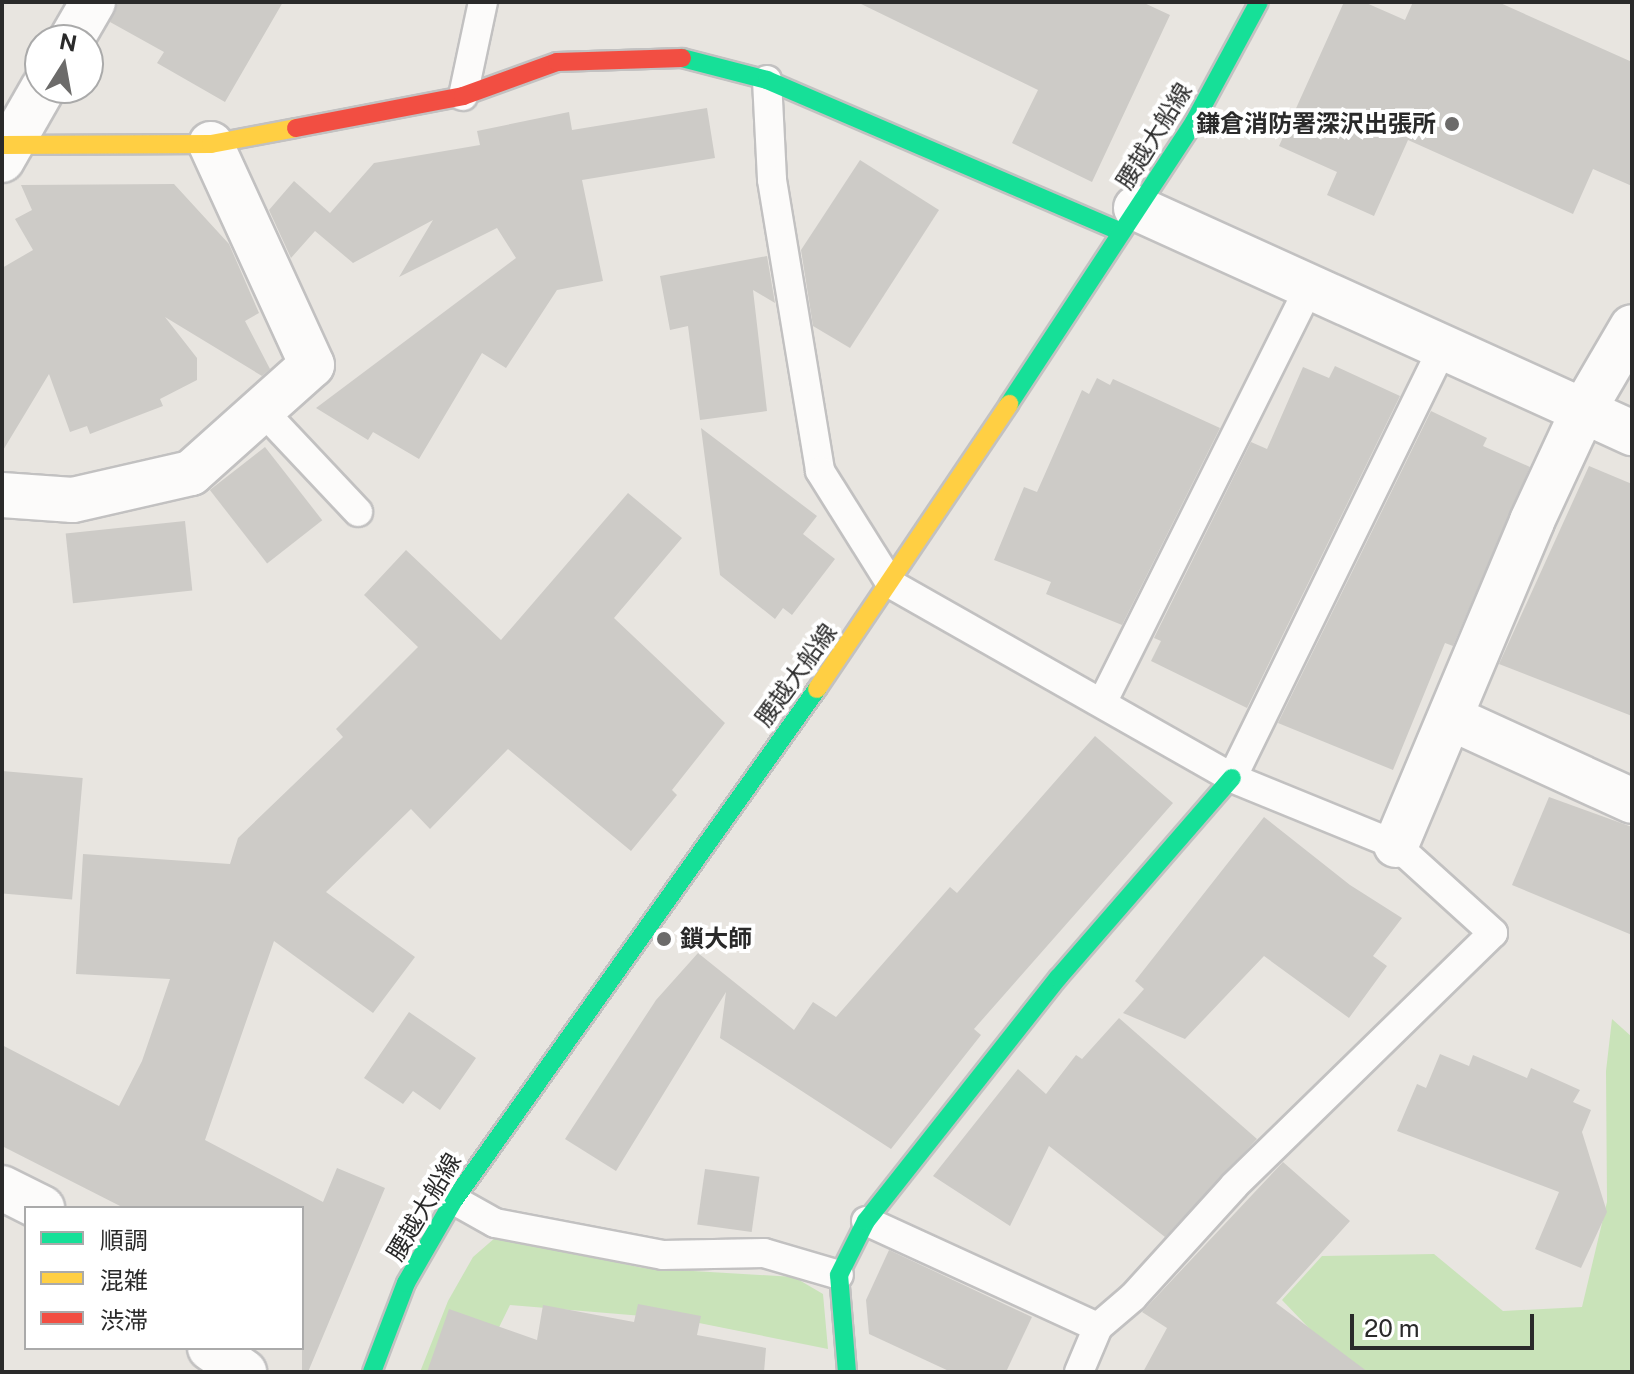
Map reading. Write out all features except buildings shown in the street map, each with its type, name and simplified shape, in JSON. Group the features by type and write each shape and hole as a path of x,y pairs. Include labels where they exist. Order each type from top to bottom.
{"street":[{"path":"80,24 93,2"},
{"name":"腰越大船線","path":"372,1372 406,1283 454,1200 891,584 1194,122 1259,2"},
{"path":"5,150 211,144 463,96 557,62 671,55 767,80 958,158 1310,286 1632,433"},
{"path":"5,150 33,104"},
{"path":"2,495 73,500 191,473 312,365 211,144"},
{"path":"1396,845 1583,411 1632,327"},
{"path":"1451,718 1632,801"},
{"path":"847,1372 839,1275 866,1221 1058,978 1232,778"},
{"path":"2,1188 38,1206"},
{"path":"213,1350 244,1372"}],"lane":[{"path":"463,96 483,2"},
{"path":"767,80 772,180 820,471 891,584 1232,778 1396,845 1493,933 1234,1186 1133,1297 1098,1327 1079,1372"},
{"path":"1102,703 1310,286"},
{"path":"1232,778 1443,347"},
{"path":"262,410 358,512"},
{"path":"454,1200 495,1223 663,1255 764,1253 839,1275"},
{"path":"866,1221 1098,1327"}],"green space":[{"path":"1612,1019 1632,1037 1632,1372 1351,1372 1282,1300 1322,1256 1434,1254 1503,1311 1582,1307 1607,1202 1606,1071"},
{"path":"496,1237 643,1268 794,1277 823,1294 828,1349 679,1319 510,1305 477,1372 420,1372 448,1301 473,1257"}],"traffic: fast":[{"path":"1009,404 1194,122 1259,2"},
{"path":"682,58 767,80 1119,231"},
{"path":"372,1372 406,1283 454,1200 817,689"},
{"path":"847,1372 839,1275 866,1221 1058,978 1232,778"}],"traffic: slow":[{"path":"2,145 211,144 296,128"},
{"path":"817,689 1009,404"}],"traffic: jam":[{"path":"296,128 463,96 557,62 682,58"}],"place":[{"name":"鎌倉消防署深沢出張所","path":"1452,124"},
{"name":"鎖大師","path":"664,939"}]}
